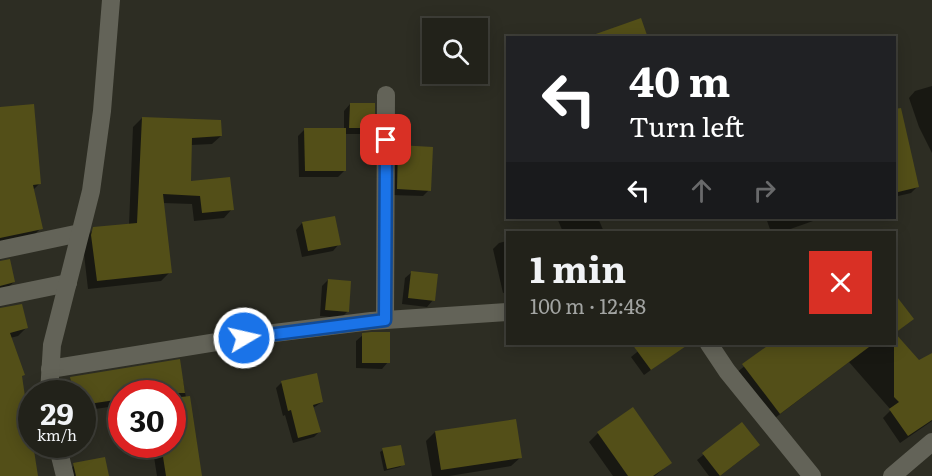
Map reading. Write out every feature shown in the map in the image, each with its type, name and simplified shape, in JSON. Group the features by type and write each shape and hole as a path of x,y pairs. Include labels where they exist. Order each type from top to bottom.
{"street":[{"path":"50,380 52,345 91,191 102,111 111,0"},
{"path":"385,320 386,95"},
{"path":"0,250 80,233"},
{"path":"0,297 68,284"},
{"path":"50,369 266,334 385,320 506,312"},
{"path":"710,345 727,371 812,476"},
{"path":"892,476 932,442"},
{"path":"60,458 65,476"}],"building":[{"path":"641,18 647,36 593,36"},
{"path":"350,103 375,103 375,128 349,128"},
{"path":"34,104 41,184 33,185 43,229 0,238 0,107"},
{"path":"901,108 919,187 896,193 896,109"},
{"path":"142,117 221,120 222,136 192,138 191,181 230,177 234,210 202,213 200,196 163,194 172,273 97,281 91,235 93,227 137,223"},
{"path":"304,128 346,128 346,171 305,171"},
{"path":"398,145 433,147 431,191 397,189"},
{"path":"335,216 341,245 308,251 302,222"},
{"path":"10,259 15,282 0,286 0,261"},
{"path":"411,271 438,274 435,301 408,298"},
{"path":"328,279 351,281 349,312 325,310"},
{"path":"896,296 914,319 896,332"},
{"path":"22,304 28,328 10,333 25,375 22,376 23,380 18,380 18,458 35,458 38,476 0,476 0,308"},
{"path":"390,332 390,363 362,363 362,333"},
{"path":"896,334 919,360 932,353 932,420 908,436 889,409 899,402 894,397"},
{"path":"633,345 688,345 651,370"},
{"path":"769,345 872,345 780,414 742,364"},
{"path":"180,359 183,380 108,380 108,401 96,403 96,380 71,380 70,377"},
{"path":"317,373 323,402 313,405 321,432 298,438 291,410 288,411 281,381"},
{"path":"186,396 190,396 202,476 166,476 163,458 186,458"},
{"path":"633,407 672,463 653,476 628,476 597,432"},
{"path":"516,419 522,458 441,470 435,431"},
{"path":"742,422 760,445 720,476 702,453"},
{"path":"401,445 405,465 387,469 382,448"},
{"path":"105,457 109,476 76,476 73,463"}],"route":[{"path":"244,338 385,320 386,140"}]}
